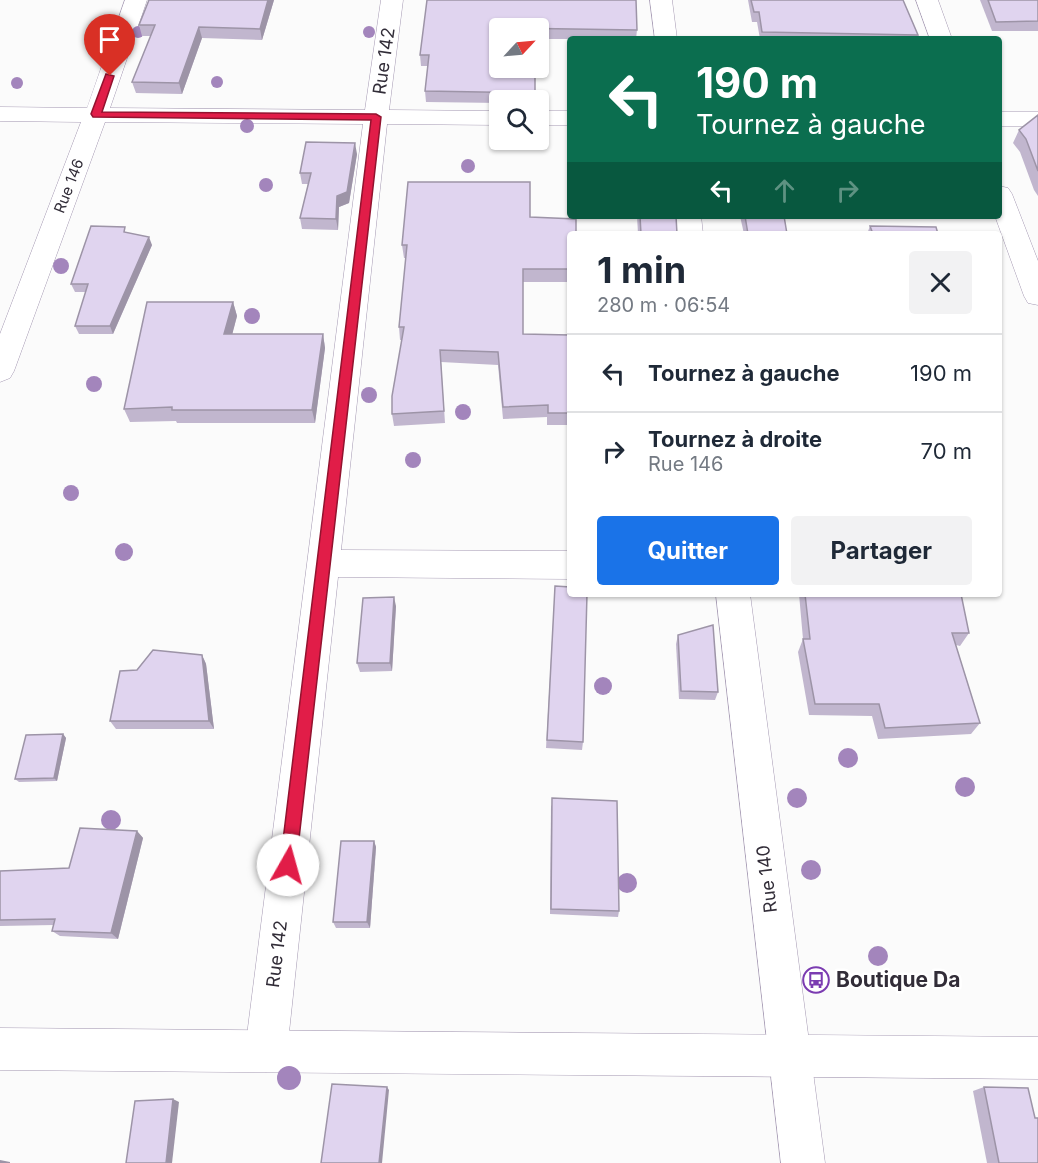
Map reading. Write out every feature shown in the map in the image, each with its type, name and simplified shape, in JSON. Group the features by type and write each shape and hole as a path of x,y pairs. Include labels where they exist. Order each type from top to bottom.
{"street":[{"name":"Rue 146","path":"0,371 136,0"},
{"name":"Rue 142","path":"266,1051 376,117 392,0"},
{"path":"661,0 666,36"},
{"path":"927,0 940,36"},
{"path":"0,114 489,118"},
{"path":"549,118 567,118"},
{"path":"1002,119 1038,119"},
{"path":"1002,202 1038,296"},
{"path":"324,563 567,565"},
{"name":"Rue 140","path":"733,597 788,1056 803,1163"},
{"path":"0,1049 1038,1058"}],"building":[{"path":"149,0 268,0 260,29 199,27 179,83 132,82 155,25 139,25"},
{"path":"427,0 636,0 637,30 549,29 549,18 489,18 489,78 535,78 535,90 425,91 429,55 420,55"},
{"path":"751,0 903,0 918,35 762,32 759,12 754,12"},
{"path":"988,0 1038,0 1038,21 996,22"},
{"path":"1038,115 1038,171 1026,139 1019,130"},
{"path":"306,142 355,143 347,192 337,196 336,219 300,218 311,173 300,173"},
{"path":"408,182 530,182 530,217 576,219 576,231 567,231 567,269 523,269 523,334 567,335 567,413 548,413 548,405 503,407 498,352 440,350 444,411 392,414 392,396 404,327 399,327 407,245 402,245"},
{"path":"640,219 676,219 677,231 641,231"},
{"path":"746,219 784,219 786,231 748,231"},
{"path":"91,226 125,227 124,232 149,237 110,326 75,326 88,284 71,284"},
{"path":"870,226 936,227 937,231 872,231"},
{"path":"147,302 233,302 224,334 323,334 312,410 172,410 172,407 124,409"},
{"path":"555,586 567,587 567,597 587,597 583,742 547,740"},
{"path":"394,597 390,663 357,663 363,598"},
{"path":"805,597 962,597 969,633 952,633 980,723 885,728 879,704 815,704 803,639 810,639"},
{"path":"713,625 718,692 681,691 678,635"},
{"path":"153,650 202,655 209,721 110,721 120,671 137,670"},
{"path":"63,734 54,778 15,779 26,735"},
{"path":"552,798 617,801 619,911 551,909"},
{"path":"80,828 137,831 111,933 52,931 55,919 0,920 0,871 69,868"},
{"path":"341,841 374,841 367,922 333,922"},
{"path":"332,1084 387,1087 379,1163 321,1163"},
{"path":"984,1087 1028,1088 1035,1118 1038,1118 1038,1163 999,1163"},
{"path":"173,1099 166,1163 126,1163 135,1101"}],"place":[{"name":"Boutique Da","path":"816,980"}],"route":[{"path":"110,76 96,114 376,117 288,865"}]}
